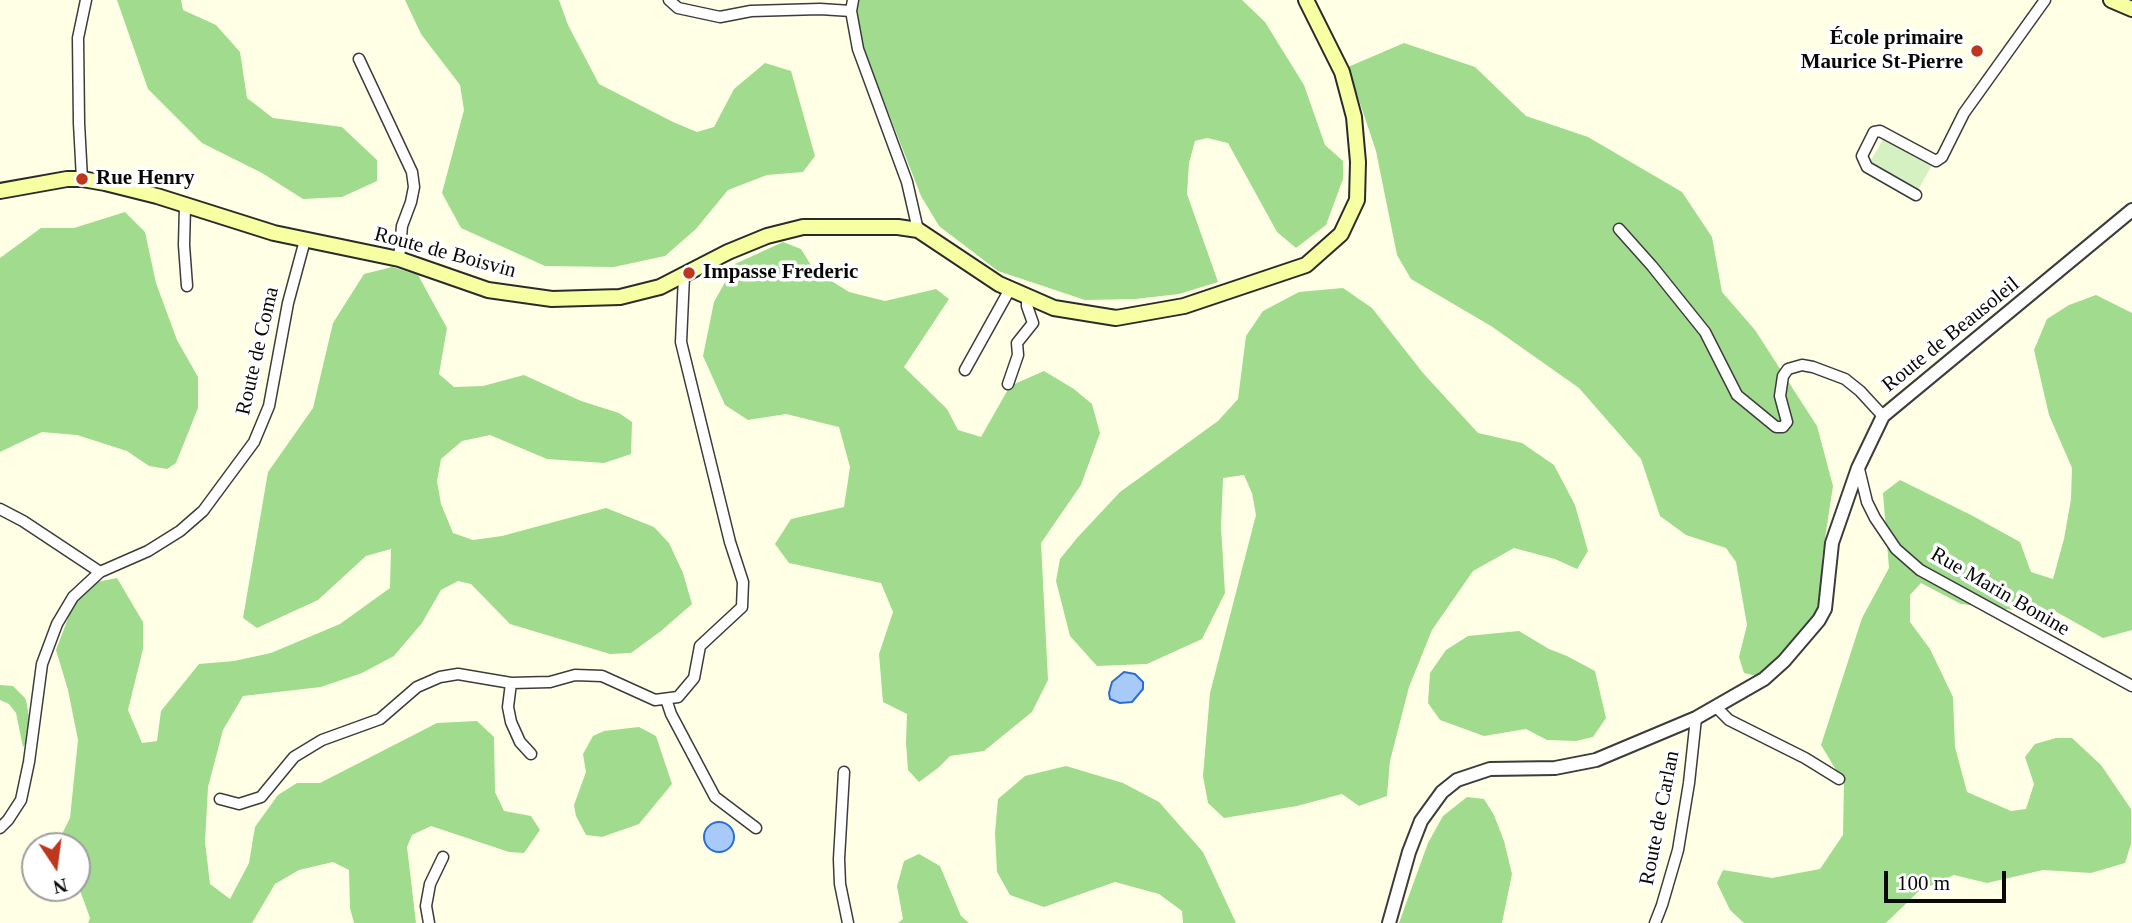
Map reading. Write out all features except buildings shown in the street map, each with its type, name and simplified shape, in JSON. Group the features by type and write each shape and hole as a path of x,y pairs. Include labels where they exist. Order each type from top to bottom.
{"main road":[{"name":"Route de Boisvin","path":"0,191 50,181 82,179 157,196 305,240 399,259 488,290 552,299 620,297 660,287 727,252 767,236 803,227 898,227 918,230 999,284 1054,308 1116,318 1184,306 1306,265 1341,234 1357,200 1359,162 1354,117 1342,72 1306,0"},
{"path":"2111,0 2132,9"}],"street":[{"path":"82,179 78,38 86,0"},
{"path":"669,0 678,8 720,17 751,11 850,11"},
{"path":"853,0 850,11 867,78 906,182 918,230"},
{"path":"1916,195 1867,167 1862,156 1874,132 1880,131 1936,160 1942,157 1964,113 2045,0"},
{"path":"359,59 412,172 414,187 402,226 399,259"},
{"path":"185,206 187,286"},
{"name":"Route de Beausoleil","path":"1389,923 1409,852 1421,821 1442,792 1457,780 1490,769 1555,768 1596,760 1696,718 1763,679 1784,662 1825,609 1832,543 1858,468 1883,416 2132,210"},
{"path":"1619,229 1705,332 1737,395 1776,426 1783,427 1787,422 1780,396 1783,376 1788,369 1802,365 1845,379 1883,416"},
{"name":"Route de Coma","path":"0,828 15,811 24,787 40,677 50,639 73,597 100,572 148,551 180,531 203,512 254,442 269,405 288,303 305,240"},
{"path":"220,799 239,804 261,797 294,757 321,740 380,719 417,687 440,677 458,674 511,683 550,682 575,675 602,676 656,700 678,697 694,678 700,646 743,607 743,582 730,541 681,342 684,276"},
{"path":"964,370 1010,289"},
{"path":"1008,384 1018,355 1017,342 1032,323 1027,296"},
{"name":"Rue Marin Bonine","path":"1858,468 1867,502 1875,518 1896,549 1920,570 2038,637 2132,686"},
{"path":"0,509 23,521 100,572"},
{"path":"511,683 508,707 511,722 520,741 531,754"},
{"path":"666,699 671,714 715,797 757,828"},
{"path":"1716,707 1729,720 1805,758 1839,779"},
{"name":"Route de Carlan","path":"1654,923 1678,850 1696,718"},
{"path":"844,772 839,859 840,884 848,923"},
{"path":"429,923 426,906 430,884 443,857"}],"green space":[{"path":"117,0 181,0 183,10 216,25 240,52 247,98 273,118 342,127 377,160 377,181 342,197 303,199 262,173 202,143 148,89"},
{"path":"405,0 559,0 568,25 599,84 697,132 714,127 734,89 765,63 791,71 815,156 803,172 767,175 728,190 696,229 665,256 614,267 545,266 461,228 442,193 464,110 460,85 421,34"},
{"path":"856,0 1242,0 1265,22 1304,85 1325,145 1343,161 1343,179 1326,225 1296,248 1277,232 1228,143 1207,138 1195,141 1189,163 1187,194 1218,282 1179,294 1135,299 1085,300 998,271 939,226 921,196 857,32"},
{"path":"1404,43 1475,67 1526,116 1588,137 1682,192 1712,237 1722,292 1755,330 1817,426 1833,486 1822,558 1821,607 1789,648 1757,676 1744,673 1739,657 1747,625 1736,562 1726,548 1686,535 1660,516 1641,459 1579,388 1491,326 1411,279 1397,255 1376,151 1348,67"},
{"path":"1884,138 1932,165 1917,192 1868,165"},
{"path":"125,212 145,232 156,283 177,340 198,377 198,408 176,463 167,469 149,466 127,451 77,435 42,432 0,452 0,258 41,228 74,228"},
{"path":"783,242 801,249 814,270 849,292 885,301 936,289 949,299 904,367 947,409 958,430 981,437 1010,386 1044,371 1074,389 1092,404 1100,433 1081,485 1041,543 1048,680 1032,712 984,751 950,756 919,782 908,770 907,714 883,702 879,654 893,612 881,583 789,563 775,544 791,519 844,507 850,467 839,427 786,414 748,420 725,405 703,356 714,302 735,264"},
{"path":"392,267 418,275 447,328 439,374 454,387 483,386 524,375 581,401 619,413 632,422 631,454 604,463 547,459 490,435 462,441 441,459 437,481 441,504 453,533 473,540 502,536 606,508 654,527 669,543 683,573 692,604 631,653 610,654 510,624 471,584 458,581 441,590 422,623 394,656 362,673 321,687 243,696 223,730 208,787 205,842 210,884 230,899 249,863 255,827 278,795 297,783 320,783 437,723 477,721 494,737 495,792 504,811 531,816 540,830 524,853 509,852 431,826 412,835 407,847 416,923 354,923 350,908 349,870 333,862 299,870 275,884 252,923 88,923 90,918 84,902 91,902 91,832 63,832 70,818 78,740 68,690 56,650 75,600 97,582 117,578 143,622 143,649 128,710 142,743 157,741 161,711 199,664 234,661 271,653 340,624 390,588 391,549 366,556 318,600 257,628 243,618 268,472 313,408 333,323 364,274"},
{"path":"1343,288 1372,308 1423,373 1478,433 1522,443 1554,465 1575,505 1588,551 1577,569 1555,559 1514,548 1473,571 1432,630 1409,687 1390,761 1387,796 1359,806 1342,794 1297,806 1224,818 1208,803 1203,776 1210,693 1256,515 1252,493 1244,475 1223,478 1221,527 1225,593 1202,639 1147,664 1097,666 1070,636 1056,581 1060,559 1120,492 1218,421 1238,399 1246,336 1263,311 1299,292"},
{"path":"2096,295 2132,313 2132,630 2103,638 2053,610 2033,612 1961,604 1921,583 1910,595 1910,622 1930,649 1953,697 1955,747 1967,792 2011,811 2026,809 2034,784 2025,757 2035,744 2056,738 2072,738 2101,765 2131,809 2131,844 2125,863 2091,873 2043,870 1987,883 1954,875 1919,891 1886,923 1744,923 1730,910 1717,883 1723,870 1772,878 1820,869 1843,835 1844,783 1821,745 1862,618 1889,568 1883,493 1900,480 1971,515 2020,542 2031,572 2053,579 2071,499 2072,468 2049,415 2034,350 2047,319 2069,305"},
{"path":"1519,631 1595,671 1606,718 1593,737 1576,741 1547,740 1526,729 1484,736 1440,720 1428,703 1430,673 1446,650 1468,636"},
{"path":"0,685 13,686 25,698 30,726 23,747 16,713 9,704 0,700"},
{"path":"639,727 656,736 672,784 639,824 602,837 586,835 576,816 574,805 586,772 583,754 593,736 604,731"},
{"path":"1066,766 1123,783 1159,802 1203,852 1236,923 1183,923 1182,911 1159,894 1115,882 1044,907 1010,895 997,872 995,833 998,799 1025,776"},
{"path":"1467,797 1484,799 1494,815 1504,841 1512,874 1502,923 1399,923 1428,843 1443,816"},
{"path":"919,854 940,866 961,916 969,923 898,923 903,919 897,886 904,861"}],"water":[{"path":"1124,672 1135,674 1143,682 1143,689 1132,702 1120,703 1110,699 1109,693 1112,682"},
{"path":"719,822 725,823 733,831 733,843 725,851 719,852 713,851 705,843 704,837 705,831 713,823"}],"place":[{"name":"École primaire Maurice St-Pierre","path":"1977,51"},
{"name":"Rue Henry","path":"82,179"},
{"name":"Impasse Frederic","path":"689,273"}]}
